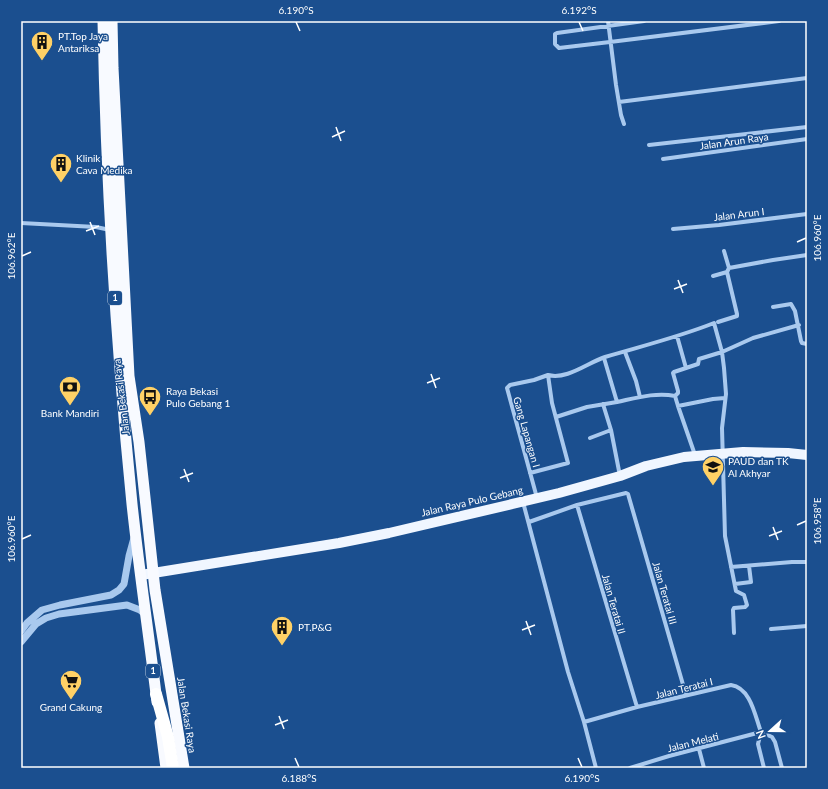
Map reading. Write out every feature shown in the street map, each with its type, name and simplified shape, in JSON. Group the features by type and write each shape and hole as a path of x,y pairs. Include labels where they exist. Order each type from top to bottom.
{"highway":[{"name":"Jalan Bekasi Raya","path":"103,21 104,104 111,230 125,376 136,534 166,768"},
{"name":"Jalan Bekasi Raya","path":"112,21 125,376 138,435 153,573 184,768"},
{"path":"156,694 168,737 173,768"}],"main road":[{"name":"Jalan Raya Pulo Gebang","path":"141,575 339,543 389,533 523,502 620,476 663,462 695,455 723,453 788,453 807,455"}],"street":[{"path":"644,21 608,23 557,33 555,34 554,44 559,48 779,21"},
{"path":"608,23 621,117 624,124"},
{"path":"619,102 807,78"},
{"path":"649,145 807,127"},
{"name":"Jalan Arun Raya","path":"663,159 807,139"},
{"name":"Jalan Arun I","path":"673,229 807,214"},
{"path":"21,223 96,226 111,230"},
{"path":"718,322 736,316 737,314 724,251"},
{"path":"712,276 728,270 772,260 807,255"},
{"path":"773,307 791,304 796,311 801,341 802,343 807,344"},
{"path":"530,473 568,463 552,403 548,375 555,377 565,375 604,358 714,323 722,352 724,368 725,398 722,423 725,536 737,592 744,595 747,605 745,607 734,608 732,610 734,634"},
{"path":"695,455 675,396 678,391 674,372 699,364 699,359 722,352 753,338 799,325"},
{"path":"677,336 686,368"},
{"path":"625,352 636,381 640,397"},
{"path":"604,358 617,402"},
{"name":"Gang Lapangan I","path":"537,498 507,388 510,385 534,380 548,375"},
{"path":"556,418 579,409 640,397 665,394 675,396"},
{"path":"678,406 725,398"},
{"path":"603,404 611,430 620,476"},
{"path":"590,438 611,430"},
{"name":"Jalan Teratai III","path":"578,505 626,493 628,494 686,696"},
{"path":"523,502 568,672 584,722 596,768"},
{"path":"529,522 578,505"},
{"name":"Jalan Teratai II","path":"578,505 637,707"},
{"path":"21,631 42,610 111,595 119,590 124,584 129,556 136,534"},
{"path":"731,567 807,562"},
{"path":"735,584 751,582 749,566"},
{"path":"21,642 36,624 46,618 59,614 127,605 140,610 146,616"},
{"path":"42,610 46,618"},
{"path":"771,629 807,626"},
{"name":"Jalan Teratai I","path":"584,722 637,707 731,686 737,687 747,695 761,732"},
{"path":"764,768 758,744 761,732 772,737 775,742 782,768"},
{"name":"Jalan Melati","path":"630,768 761,732"},
{"path":"699,748 704,768"}],"place":[{"name":"PT.Top Jaya Antariksa","path":"42,62"},
{"name":"Klinik Cava Medika","path":"61,184"},
{"name":"Bank Mandiri","path":"70,406"},
{"name":"Raya Bekasi Pulo Gebang 1","path":"150,416"},
{"name":"PAUD dan TK Al Akhyar","path":"713,486"},
{"name":"PT.P&G","path":"282,646"},
{"name":"Grand Cakung","path":"71,700"}]}
